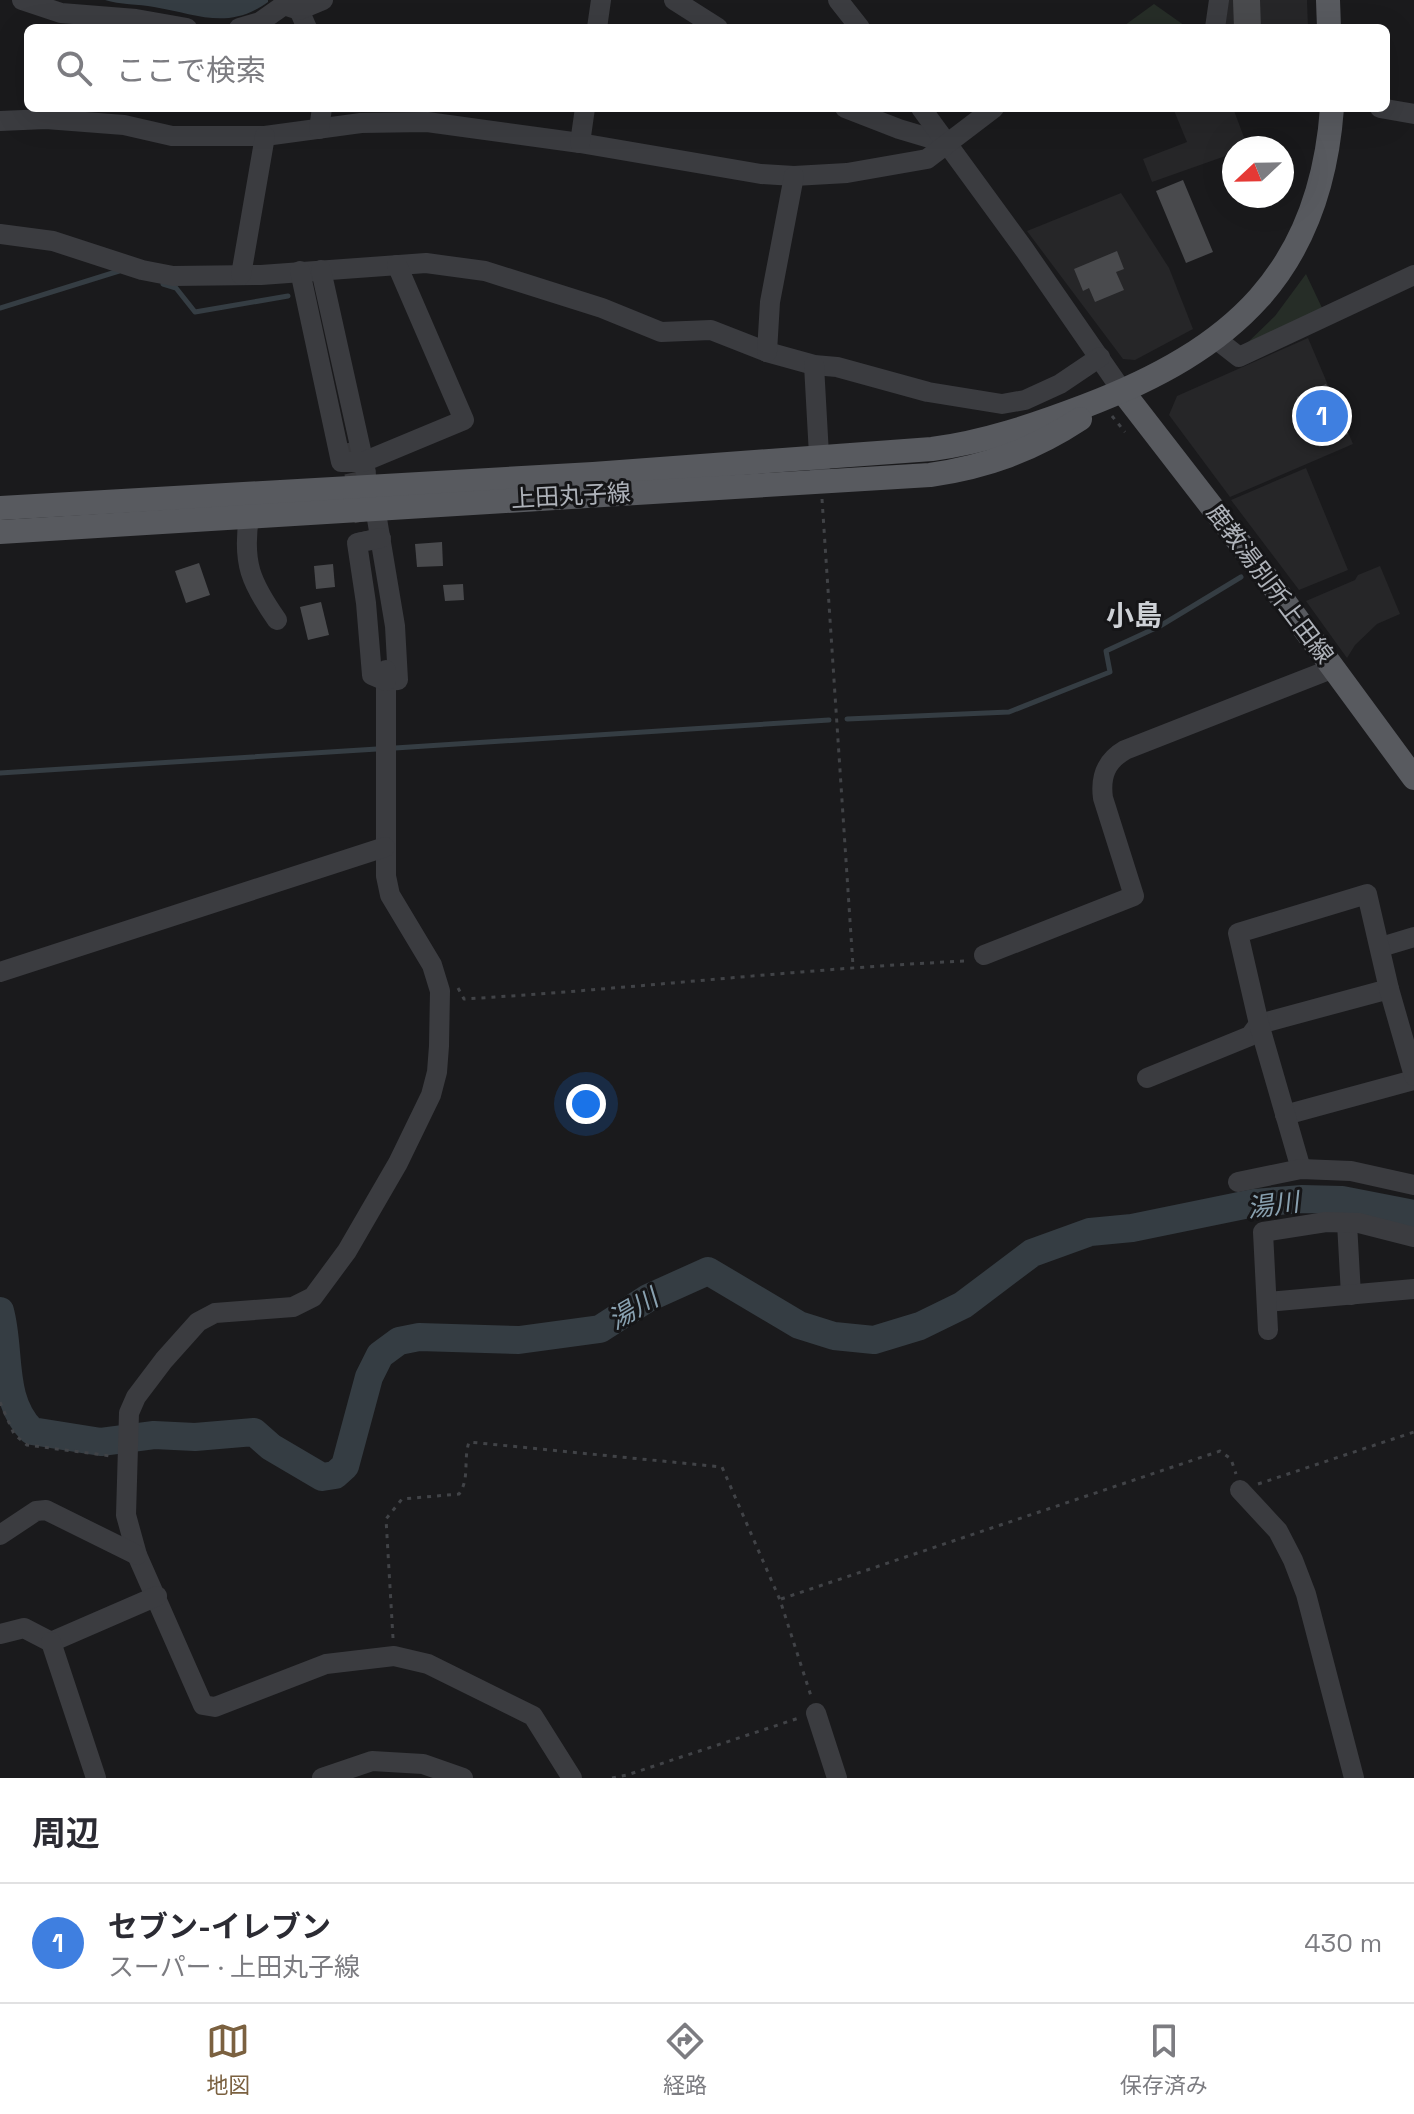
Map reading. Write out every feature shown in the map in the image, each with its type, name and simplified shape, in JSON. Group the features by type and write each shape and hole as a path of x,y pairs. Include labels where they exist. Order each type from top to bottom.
{"main road":[{"path":"1328,0 1329,24"},
{"name":"上田丸子線","path":"0,532 249,517 372,497 593,474 963,445 1024,429 1123,392 1166,371 1216,339 1259,298 1298,245 1318,195 1326,161 1332,112"},
{"name":"上田丸子線","path":"0,508 930,475 997,461 1047,440 1123,392"},
{"name":"鹿教湯別所上田線","path":"1123,392 1414,778"}],"street":[{"path":"22,0 61,13 164,24"},
{"path":"253,24 284,5 303,19 323,0"},
{"path":"598,24 601,0"},
{"path":"674,0 712,24"},
{"path":"838,0 857,24"},
{"path":"1216,24 1219,0"},
{"path":"1390,110 1414,114"},
{"path":"319,129 321,112"},
{"path":"580,143 584,112"},
{"path":"855,112 946,143"},
{"path":"924,112 1123,392"},
{"path":"0,121 46,119 124,125 172,136 265,136 361,123 427,122 580,143 761,174 794,176 847,173 927,159 989,112"},
{"path":"241,275 265,136"},
{"path":"767,352 770,302 794,176"},
{"path":"0,234 53,241 142,270 173,276 241,275 426,263 485,271 602,308 661,332 711,330 767,352 814,365 837,367 928,392 1002,404 1025,400 1060,384 1100,357"},
{"path":"310,271 341,462 363,462 464,420 397,265"},
{"path":"310,271 348,443"},
{"path":"1216,339 1239,357 1414,275"},
{"path":"814,365 821,481"},
{"path":"363,462 372,497 376,542 395,626 398,680 386,681 385,847 390,895 432,965 440,991 439,1046 431,1095 398,1163 347,1251 313,1297 293,1307 215,1313 198,1322 136,1397 129,1413 126,1515 137,1555 203,1705 215,1707 326,1664 394,1656 428,1664 533,1716 572,1778"},
{"path":"249,517 245,543 248,564 258,593 277,620"},
{"path":"984,955 1134,896 1103,798 1101,784 1106,766 1114,757 1334,668"},
{"path":"0,972 385,847"},
{"path":"1285,1115 1414,1078 1367,894 1238,933 1259,1024 1285,1115 1301,1169"},
{"path":"1381,947 1414,937"},
{"path":"1147,1078 1250,1036 1259,1024 1389,989"},
{"path":"1238,1182 1301,1169 1351,1171 1414,1185"},
{"path":"1268,1330 1263,1232 1326,1222 1359,1223 1414,1237"},
{"path":"1347,1223 1351,1295"},
{"path":"1267,1302 1414,1289"},
{"path":"1240,1490 1278,1531 1293,1560 1306,1594 1354,1778"},
{"path":"0,1535 36,1511 46,1510 137,1555"},
{"path":"51,1642 157,1596"},
{"path":"0,1634 24,1628 51,1642 96,1778"},
{"path":"816,1713 837,1778"},
{"path":"322,1778 372,1761 423,1764 463,1778"}],"path":[{"path":"821,481 853,966"},
{"path":"458,988 464,999 562,994 853,966 967,961 984,955"},
{"path":"0,1402 14,1434 27,1445 127,1459"},
{"path":"780,1600 1220,1451 1231,1459 1240,1490 1414,1432"},
{"path":"394,1656 386,1519 402,1499 459,1494 466,1485 469,1442 722,1467 780,1600 816,1713 612,1778"}],"shaded area":[{"path":"105,0 268,2 239,16 212,18"},
{"path":"1226,0 1307,0 1308,24 1223,24"},
{"path":"1154,4 1182,24 1126,24"},
{"path":"1175,112 1234,112 1244,136 1222,136 1222,157 1152,182 1143,159 1187,142"},
{"path":"1121,193 1169,268 1193,329 1135,360 1123,359 1027,231"},
{"path":"1306,274 1323,310 1244,346 1275,316"},
{"path":"1308,338 1353,444 1230,497 1169,415 1177,396"},
{"path":"1306,468 1348,570 1299,590 1231,500"},
{"path":"1380,566 1400,614 1377,624 1355,645 1347,658 1306,601"}],"building":[{"path":"1233,0 1260,0 1261,24 1234,24"},
{"path":"1183,180 1213,252 1186,263 1156,191"},
{"path":"1117,251 1124,269 1116,272 1124,290 1095,302 1089,288 1083,291 1074,269"},
{"path":"1326,384 1348,434 1319,447 1297,397"},
{"path":"442,542 443,566 417,567 415,544"},
{"path":"199,563 210,595 186,603 175,571"},
{"path":"333,564 335,587 316,589 314,566"},
{"path":"463,584 464,600 445,601 443,585"},
{"path":"321,602 329,635 308,640 300,607"}],"waterway":[{"path":"0,308 119,271"},
{"path":"163,284 176,288 195,312 288,296"},
{"path":"847,719 1009,712 1110,672 1106,651 1160,626 1241,577"},
{"path":"395,748 829,720"},
{"path":"0,773 377,749"},
{"name":"湯川","path":"0,1311 11,1390 22,1419 32,1431 101,1442 154,1435 195,1437 254,1432 271,1447 322,1477 335,1475 345,1466 369,1377 380,1355 399,1341 419,1337 519,1340 600,1329 648,1298 708,1271 799,1325 834,1336 874,1340 920,1326 963,1305 1032,1253 1090,1232 1132,1228 1254,1203 1302,1199 1342,1200 1414,1214"}],"tunnel":[{"path":"348,443 370,547"}],"place":[{"name":"セブン-イレブン","path":"1322,416"}],"district":[{"name":"小島","path":"1134,615"}]}
